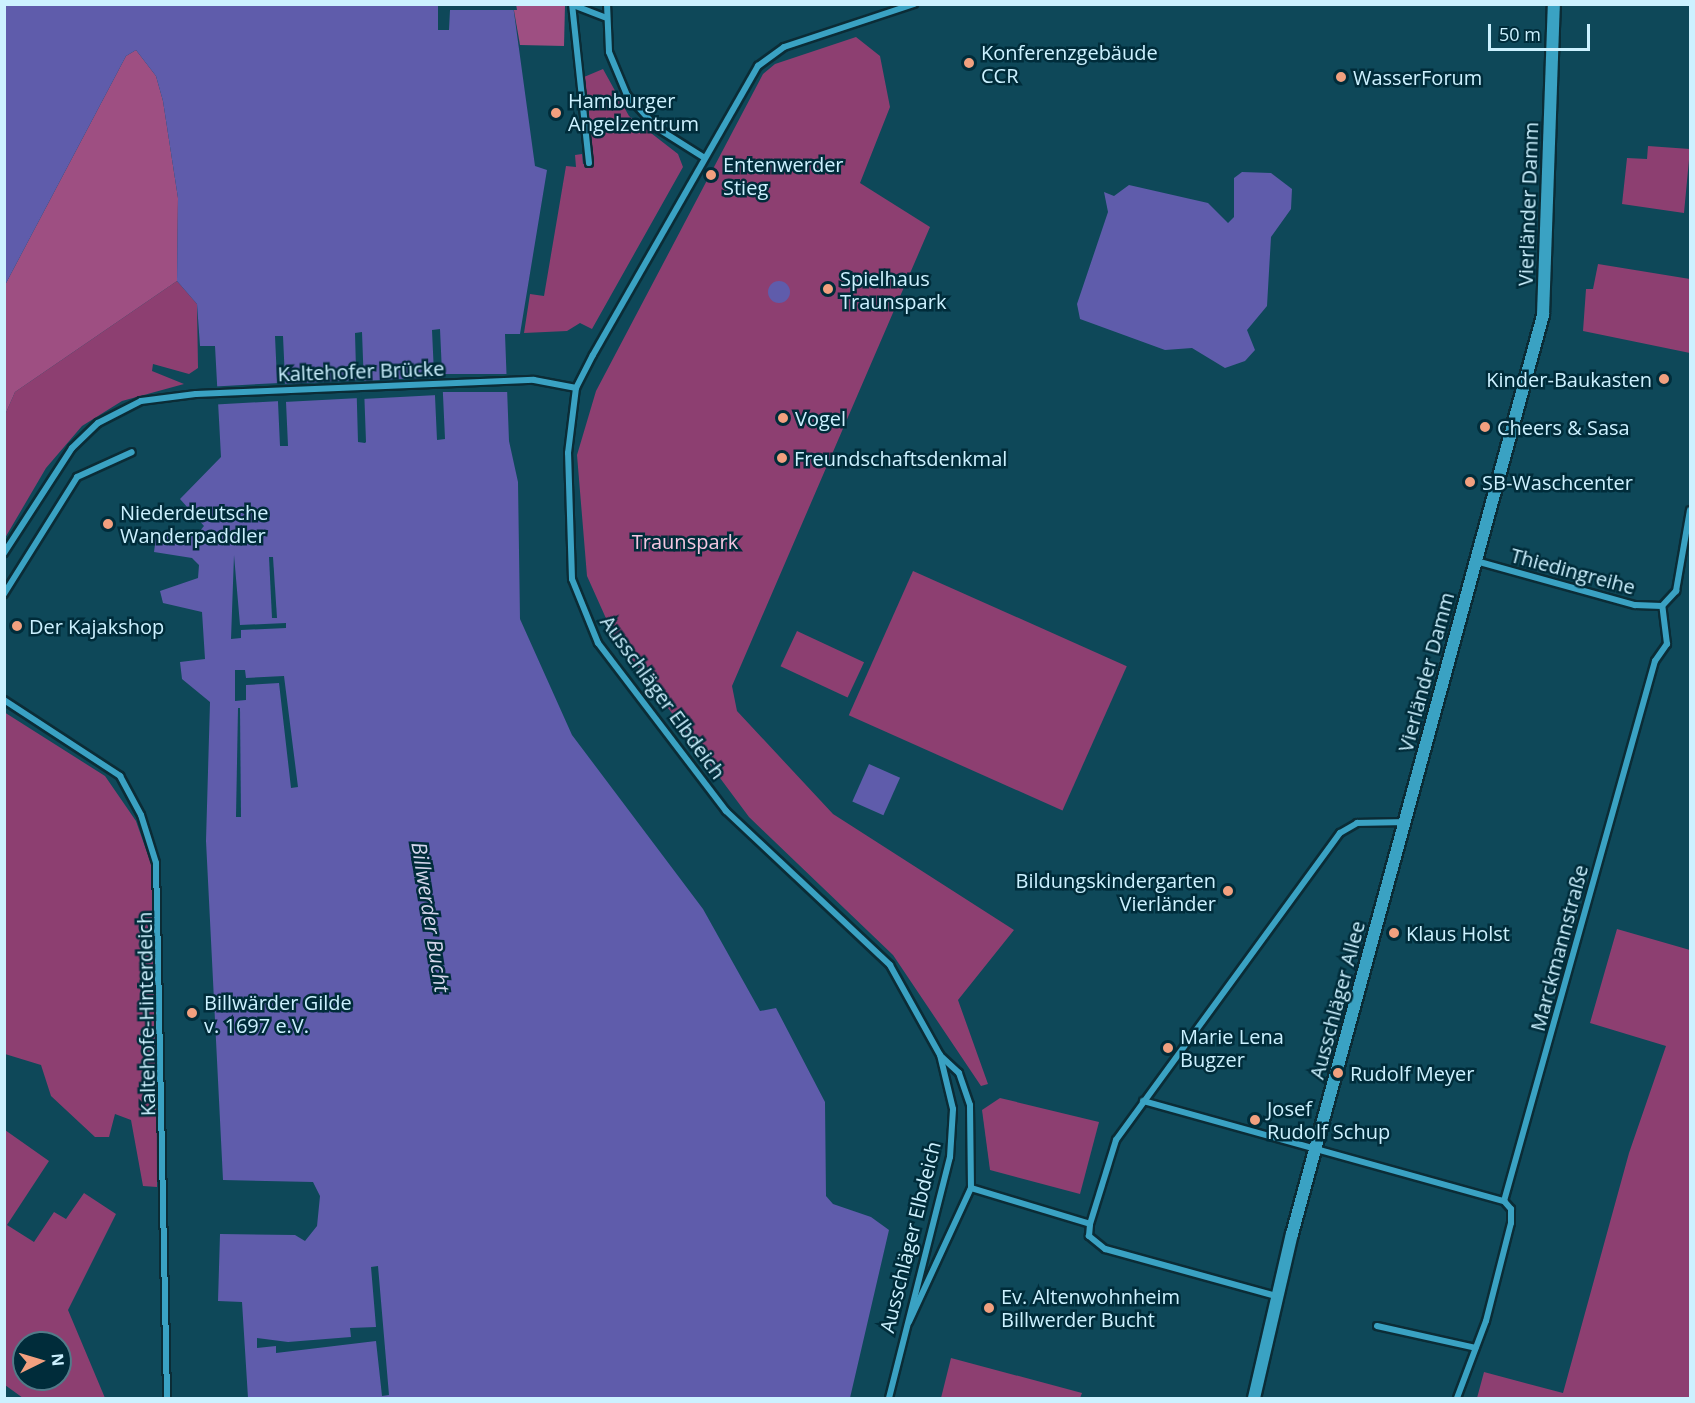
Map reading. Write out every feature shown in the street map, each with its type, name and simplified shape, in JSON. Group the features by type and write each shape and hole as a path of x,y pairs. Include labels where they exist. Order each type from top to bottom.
{"street":[{"path":"607,4 605,17 612,63 633,104 657,129 703,157"},
{"name":"Ausschläger Elbdeich","path":"889,1398 903,1333 950,1157 953,1109 940,1055 890,965 726,811 598,643 572,579 568,453 576,388 746,83 776,51 915,4"},
{"name":"Vierländer Damm","path":"1406,822 1543,315 1554,4"},
{"path":"589,163 572,5 605,17"},
{"name":"Kaltehofer Brücke","path":"4,553 61,461 98,423 148,399 215,394 508,382 551,381 576,388"},
{"path":"4,594 77,477 132,452"},
{"path":"1662,606 1676,591 1690,510"},
{"name":"Thiedingreihe","path":"1476,561 1640,607 1662,606"},
{"name":"Marckmannstraße","path":"1456,1398 1476,1348 1511,1223 1511,1209 1504,1201 1655,661 1667,644 1662,606"},
{"name":"Kaltehofe-Hinterdeich","path":"4,700 120,776 141,815 156,863 167,1398"},
{"path":"1276,1296 1105,1249 1089,1236 1090,1224 1116,1140 1340,833 1357,823 1406,822"},
{"name":"Ausschläger Allee","path":"1254,1398 1276,1296 1406,822"},
{"path":"903,1333 970,1188 970,1105 959,1073 940,1055"},
{"path":"1143,1101 1504,1201"},
{"path":"970,1188 1090,1224"},
{"path":"1377,1326 1476,1348"}],"green space":[{"name":"Traunspark","path":"856,37 880,56 890,107 860,183 930,227 732,686 737,711 833,814 1014,930 958,1000 988,1084 981,1086 893,955 749,817 613,634 587,576 577,455 596,391 763,74 775,64"},
{"path":"603,69 629,116 678,154 683,167 592,329 580,323 567,331 524,333 530,294 544,296 566,166 576,167 575,155 582,154 583,164 593,163 584,77"},
{"path":"1648,146 1690,149 1684,213 1622,204 1627,158 1647,159"},
{"path":"1598,264 1690,279 1690,353 1583,331 1586,289 1593,289"},
{"path":"177,281 197,304 198,368 189,374 153,364 152,371 184,384 122,401 82,426 46,468 5,538 5,415 15,392"},
{"path":"913,571 1127,666 1063,811 849,715"},
{"path":"797,631 864,662 848,698 781,666"},
{"path":"4,712 105,776 136,821 156,878 157,1187 143,1186 131,1120 115,1114 109,1137 95,1137 51,1096 41,1065 5,1054"},
{"path":"1617,929 1690,950 1690,1398 1477,1398 1484,1372 1563,1393 1629,1153 1666,1046 1590,1023"},
{"path":"1000,1098 1099,1122 1080,1194 990,1170 982,1110"},
{"path":"5,1130 49,1161 7,1225 34,1242 54,1212 66,1219 84,1193 116,1214 68,1310 105,1398 23,1398 13,1391 72,1391 72,1331 12,1331 12,1390 5,1385"},
{"path":"951,1358 1082,1393 1080,1398 941,1398"}],"shaded area":[{"path":"513,5 565,5 564,46 520,45"},
{"path":"136,50 156,76 163,101 178,198 177,281 15,392 5,415 5,285 126,56"}],"water":[{"name":"Billwerder Bucht","path":"5,5 513,5 535,166 547,170 520,334 505,334 509,441 518,482 520,619 572,735 703,909 760,1011 776,1008 825,1102 826,1196 833,1204 871,1217 889,1230 850,1398 248,1398 242,1302 218,1301 220,1234 295,1235 305,1241 317,1226 320,1196 313,1182 223,1180 206,841 210,702 182,679 180,662 205,659 202,612 163,603 160,591 198,578 199,565 192,558 154,552 156,537 199,532 204,526 180,499 221,457 215,346 200,346 197,304 177,281 178,198 163,101 156,76 136,50 126,56 5,285","holes":["440,329 445,439 437,440 432,330","362,332 365,443 358,442 355,333","275,336 283,336 288,446 280,446"]},
{"path":"1242,172 1271,173 1292,189 1291,209 1271,237 1267,306 1247,330 1255,350 1245,361 1225,368 1192,348 1165,350 1080,319 1077,304 1108,212 1104,192 1114,196 1129,185 1208,203 1228,223 1234,217 1234,178"},
{"path":"775,281 783,281 790,288 790,296 783,303 775,303 768,296 768,288"},
{"path":"869,764 900,778 883,815 852,801"}],"pier":[{"path":"516,4 517,10 450,10 449,30 438,30 438,5"},
{"path":"439,374 508,374 508,392 439,392"},
{"path":"437,377 438,395 362,399 361,381"},
{"path":"359,380 360,398 284,402 283,384"},
{"path":"280,383 281,401 216,404 215,386"},
{"path":"234,555 240,625 286,623 286,628 241,630 241,638 231,639"},
{"path":"269,557 273,557 277,618 272,618"},
{"path":"235,670 245,670 246,678 284,676 298,787 291,788 279,683 246,685 246,700 235,701"},
{"path":"238,708 240,708 241,817 236,817"},
{"path":"378,1266 389,1395 382,1396 376,1341 276,1353 276,1346 257,1348 257,1338 288,1342 351,1337 350,1328 376,1327 371,1267"}],"place":[{"name":"Konferenzgebäude CCR","path":"969,63"},
{"name":"WasserForum","path":"1341,77"},
{"name":"Hamburger Angelzentrum","path":"556,113"},
{"name":"Entenwerder Stieg","path":"711,175"},
{"name":"Spielhaus Traunspark","path":"828,289"},
{"name":"Kinder-Baukasten","path":"1664,379"},
{"name":"Vogel","path":"783,418"},
{"name":"Cheers & Sasa","path":"1485,427"},
{"name":"Freundschaftsdenkmal","path":"782,458"},
{"name":"SB-Waschcenter","path":"1470,482"},
{"name":"Niederdeutsche Wanderpaddler","path":"108,524"},
{"name":"Der Kajakshop","path":"17,626"},
{"name":"Bildungskindergarten Vierländer","path":"1228,891"},
{"name":"Klaus Holst","path":"1394,933"},
{"name":"Billwärder Gilde v. 1697 e.V.","path":"192,1013"},
{"name":"Marie Lena Bugzer","path":"1168,1048"},
{"name":"Rudolf Meyer","path":"1338,1073"},
{"name":"Josef Rudolf Schup","path":"1255,1120"},
{"name":"Ev. Altenwohnheim Billwerder Bucht","path":"989,1308"}]}
